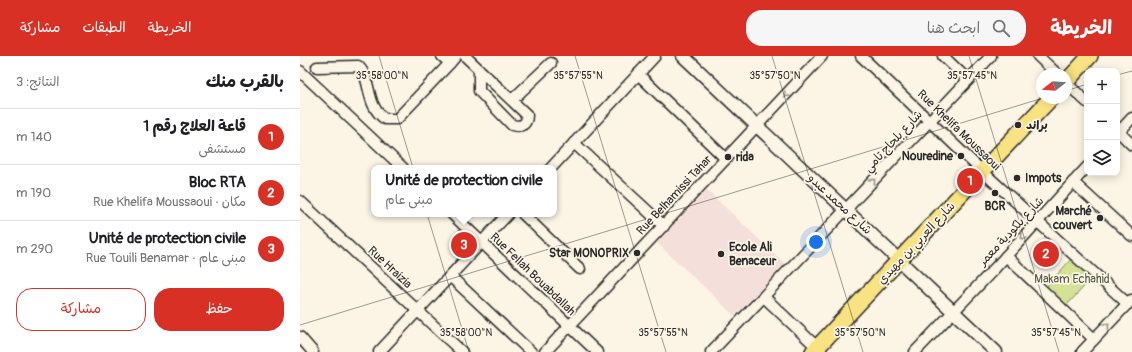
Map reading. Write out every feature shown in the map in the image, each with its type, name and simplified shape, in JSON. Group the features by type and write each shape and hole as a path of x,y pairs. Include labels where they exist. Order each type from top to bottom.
{"main road":[{"path":"1072,76 1090,56"},
{"name":"شارع العربي بن مهيدي","path":"817,350 1045,104"}],"street":[{"path":"465,56 479,69 512,100 527,115 527,120 524,125 512,125 479,91 479,69"},
{"path":"553,165 655,56"},
{"name":"شارع محمد عبدو","path":"683,56 846,209 953,313 996,352"},
{"name":"Rue Belhamissi Tahar","path":"546,352 822,56"},
{"name":"Rue Khelifa Moussaoui","path":"861,56 983,172 1130,301"},
{"path":"943,56 968,80"},
{"name":"شارع بلحاج تامي","path":"711,352 990,56"},
{"path":"1038,56 1051,68"},
{"path":"317,66 358,66 365,76 372,106 385,119 397,118 449,58"},
{"path":"512,100 551,63"},
{"path":"300,71 400,165"},
{"path":"638,74 726,159"},
{"path":"1072,88 1084,99"},
{"path":"1120,130 1132,118"},
{"path":"1120,134 1132,144"},
{"path":"574,143 664,226"},
{"name":"شارع بلكودية معمر","path":"915,352 1006,256 1084,170"},
{"path":"1073,182 1132,236"},
{"name":"Rue Hraizia","path":"300,201 462,352"},
{"name":"Rue Fellah Bouabdallah","path":"455,217 596,352"},
{"path":"385,350 418,311 505,217"},
{"path":"526,217 580,269"},
{"path":"1006,256 1094,339"},
{"path":"450,276 530,352"},
{"path":"764,297 817,350"},
{"path":"1082,352 1130,301"},
{"path":"300,337 313,352"}],"shaded area":[{"name":"Ecole Ali Benaceur","path":"707,190 785,264 735,316 657,243"}],"green space":[{"name":"Makam Echahid","path":"1072,258 1092,278 1067,305 1046,287"}],"place":[{"name":"براند","path":"1018,125"},
{"name":"Nouredine","path":"961,156"},
{"name":"rida","path":"728,157"},
{"name":"Impots","path":"1017,178"},
{"name":"قاعة العلاج رقم 1","path":"970,181"},
{"name":"BCR","path":"995,193"},
{"name":"Marché couvert","path":"1100,218"},
{"name":"Unité de protection civile","path":"464,245"},
{"name":"Star MONOPRIX","path":"637,253"},
{"name":"Ecole Ali Benaceur","path":"721,254"},
{"name":"Bloc RTA","path":"1046,254"}]}
